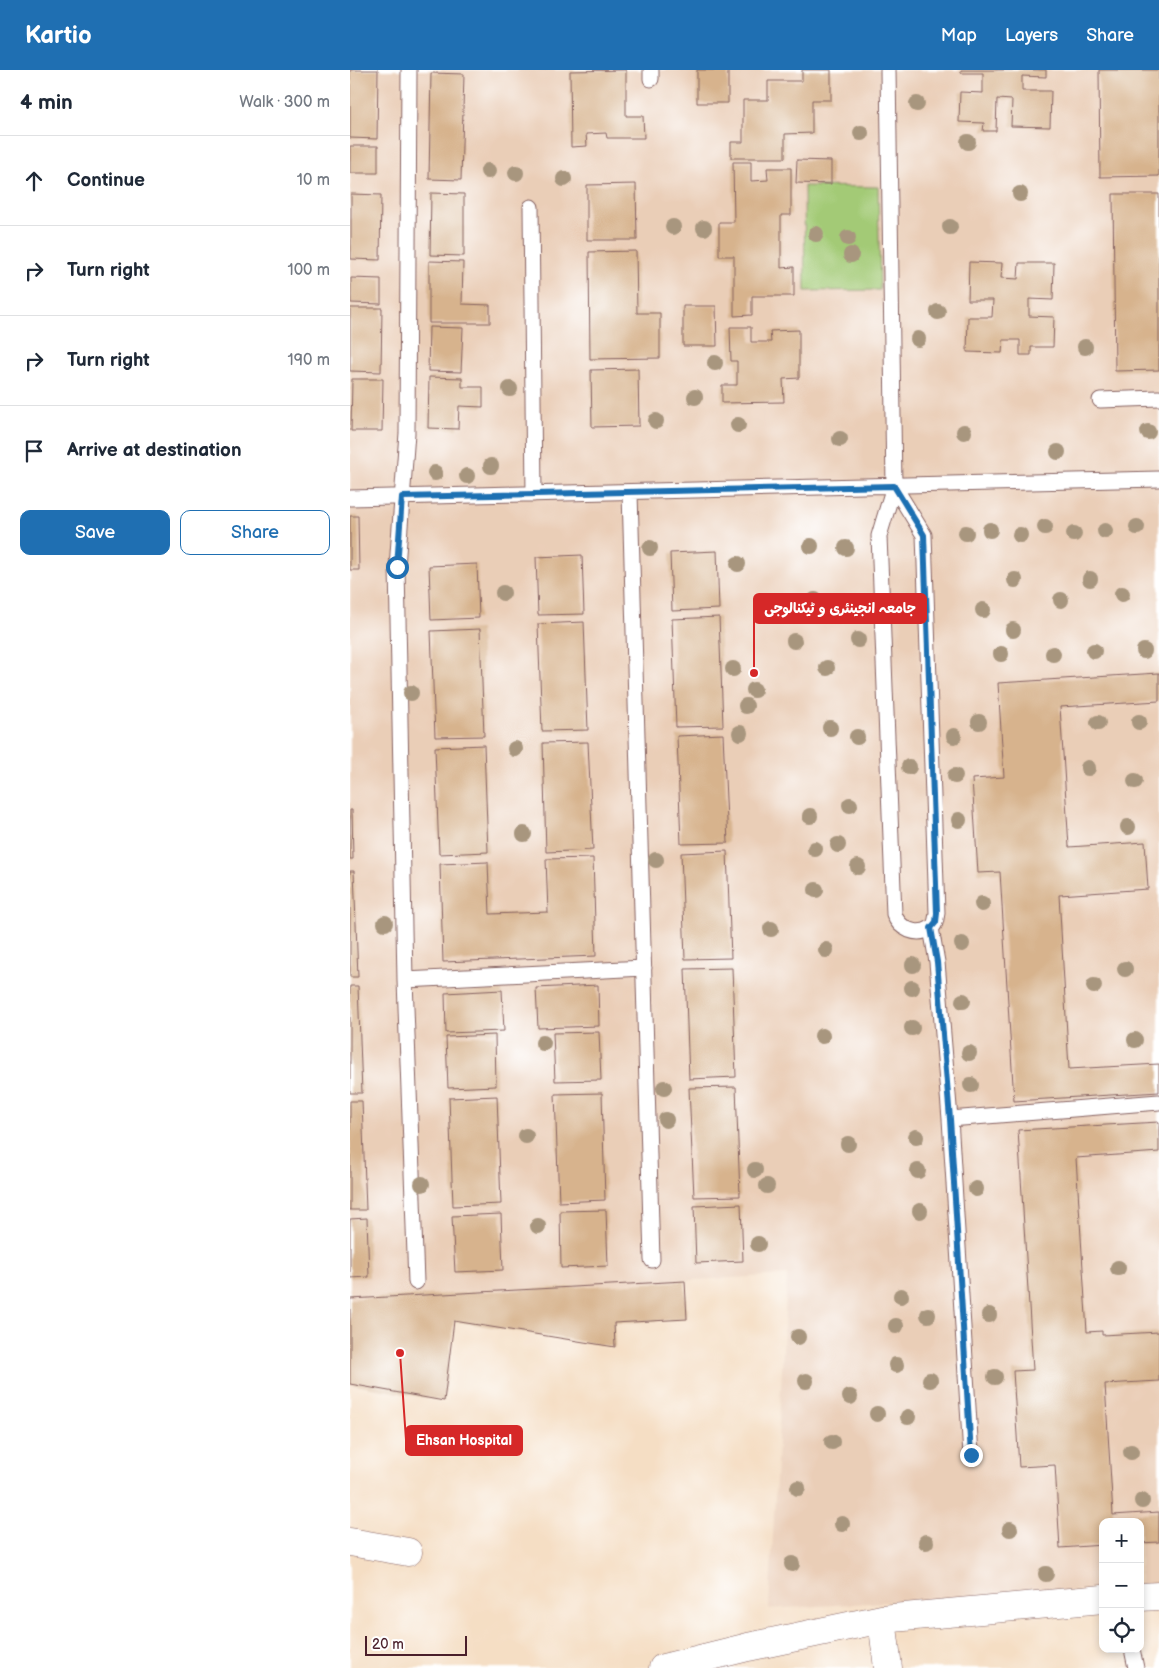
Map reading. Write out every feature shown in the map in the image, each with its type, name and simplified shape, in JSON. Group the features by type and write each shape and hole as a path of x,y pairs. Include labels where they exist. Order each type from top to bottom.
{"street":[{"path":"350,1542 408,1552"},
{"path":"1144,1597 1159,1596"},
{"path":"663,1668 748,1647 882,1619 1099,1599"},
{"path":"882,1619 888,1668"}],"lane":[{"path":"409,70 407,434 397,567 405,980 416,1282"},
{"path":"888,70 894,486 879,536 894,914 896,922 900,926 909,931 920,932 931,928 936,922 937,913 924,535 894,486"},
{"path":"532,208 534,494"},
{"path":"1100,400 1159,398"},
{"path":"350,498 630,493 1159,479"},
{"path":"630,493 652,1260"},
{"path":"931,928 937,962 950,1119 971,1455"},
{"path":"405,980 644,968"},
{"path":"950,1119 1159,1102"},
{"path":"1133,1653 1136,1668"}],"shaded area":[{"path":"350,70 1159,70 1159,1586 1144,1587 1144,1518 1099,1518 1099,1589 769,1609 787,1275 350,1299"}],"green space":[{"path":"804,186 878,187 880,290 805,291"}],"building":[{"path":"350,70 378,70 377,139 350,138"},
{"path":"626,70 626,116 643,116 644,138 607,138 606,133 586,134 587,146 571,147 570,71"},
{"path":"697,70 728,70 728,103 697,103"},
{"path":"802,70 831,70 831,100 812,100 812,133 785,134 785,158 731,158 731,142 743,142 743,100 768,100 768,81 802,81"},
{"path":"961,70 1046,70 1046,77 1022,76 1022,91 1051,91 1050,127 1011,126 1012,100 997,99 996,131 983,131 984,123 959,122 960,92 983,93 983,73 961,73"},
{"path":"1099,70 1159,70 1159,176 1100,177"},
{"path":"431,73 464,74 461,180 429,179"},
{"path":"350,146 378,146 378,173 350,173"},
{"path":"797,160 831,161 831,184 796,183"},
{"path":"733,162 751,162 751,181 768,180 767,168 791,168 791,215 781,215 781,268 794,267 794,296 752,296 752,315 734,316 734,256 719,256 719,222 734,222"},
{"path":"636,184 637,240 587,240 587,185"},
{"path":"431,193 464,194 464,256 430,255"},
{"path":"351,194 381,195 380,260 351,259"},
{"path":"1113,194 1159,194 1159,370 1115,371"},
{"path":"636,251 637,313 660,313 660,358 590,359 589,252"},
{"path":"429,261 463,262 462,304 490,305 490,323 429,323"},
{"path":"969,262 1002,263 1001,278 1018,279 1019,263 1054,263 1053,300 1029,299 1029,316 1054,317 1053,347 1031,347 1031,355 1020,355 1020,340 1003,340 1002,353 967,352 968,317 992,317 993,300 968,300"},
{"path":"351,278 381,279 381,304 351,303"},
{"path":"683,306 716,306 717,346 683,346"},
{"path":"350,308 382,308 381,372 350,371"},
{"path":"429,327 463,328 461,372 428,371"},
{"path":"730,327 751,327 751,342 771,342 770,331 799,330 799,378 783,379 784,402 722,403 722,385 737,385 737,361 731,361"},
{"path":"638,369 639,426 592,427 591,370"},
{"path":"429,377 462,378 462,387 483,387 483,407 459,406 458,429 428,428"},
{"path":"352,379 383,379 382,431 351,431"},
{"path":"350,516 358,516 359,570 350,570"},
{"path":"717,551 719,609 672,611 670,553"},
{"path":"582,555 584,614 538,615 536,557"},
{"path":"477,564 479,618 431,620 429,566"},
{"path":"719,617 723,726 676,727 672,619"},
{"path":"584,622 588,730 542,731 538,624"},
{"path":"480,629 484,736 435,737 431,631"},
{"path":"1159,673 1159,701 1060,707 1069,847 1145,842 1148,889 1059,895 1069,1069 1159,1064 1159,1092 1014,1101 1000,872 978,873 972,779 1004,777 998,683"},
{"path":"723,734 728,843 681,844 677,736"},
{"path":"588,742 593,850 546,852 543,743"},
{"path":"484,745 488,852 439,854 435,747"},
{"path":"350,810 352,810 353,859 350,859"},
{"path":"727,851 731,958 685,959 681,853"},
{"path":"593,858 596,956 443,962 440,864 488,862 490,914 548,912 546,859"},
{"path":"350,871 354,871 358,977 350,977"},
{"path":"732,968 736,1077 689,1079 685,969"},
{"path":"598,985 599,1026 538,1028 536,988"},
{"path":"350,986 358,986 362,1093 350,1093"},
{"path":"502,990 504,1031 446,1033 445,993"},
{"path":"599,1032 601,1080 555,1081 553,1033"},
{"path":"495,1035 496,1086 448,1088 446,1037"},
{"path":"736,1087 740,1196 694,1197 689,1088"},
{"path":"602,1093 605,1200 559,1202 555,1094"},
{"path":"497,1096 501,1204 453,1206 449,1098"},
{"path":"350,1101 362,1101 366,1210 350,1210"},
{"path":"1159,1122 1159,1152 1076,1158 1087,1332 1102,1331 1102,1335 1159,1332 1159,1381 1105,1384 1113,1515 1159,1512 1159,1542 1144,1543 1144,1518 1099,1518 1099,1545 1060,1548 1055,1465 1019,1467 1013,1371 1033,1370 1018,1130"},
{"path":"741,1204 743,1261 696,1263 694,1206"},
{"path":"606,1210 608,1266 561,1268 560,1211"},
{"path":"501,1214 503,1270 455,1272 452,1216"},
{"path":"367,1218 369,1277 350,1278 350,1219"},
{"path":"685,1281 687,1319 614,1323 615,1347 454,1321 444,1401 350,1384 350,1299"}],"place":[{"name":"جامعہ انجینئری و ٹیکنالوجی","path":"754,673"},
{"name":"Ehsan Hospital","path":"400,1353"}],"route":[{"path":"397,567 402,497 894,486 924,535 937,913 936,922 931,928 937,962 950,1119 971,1455"}]}
